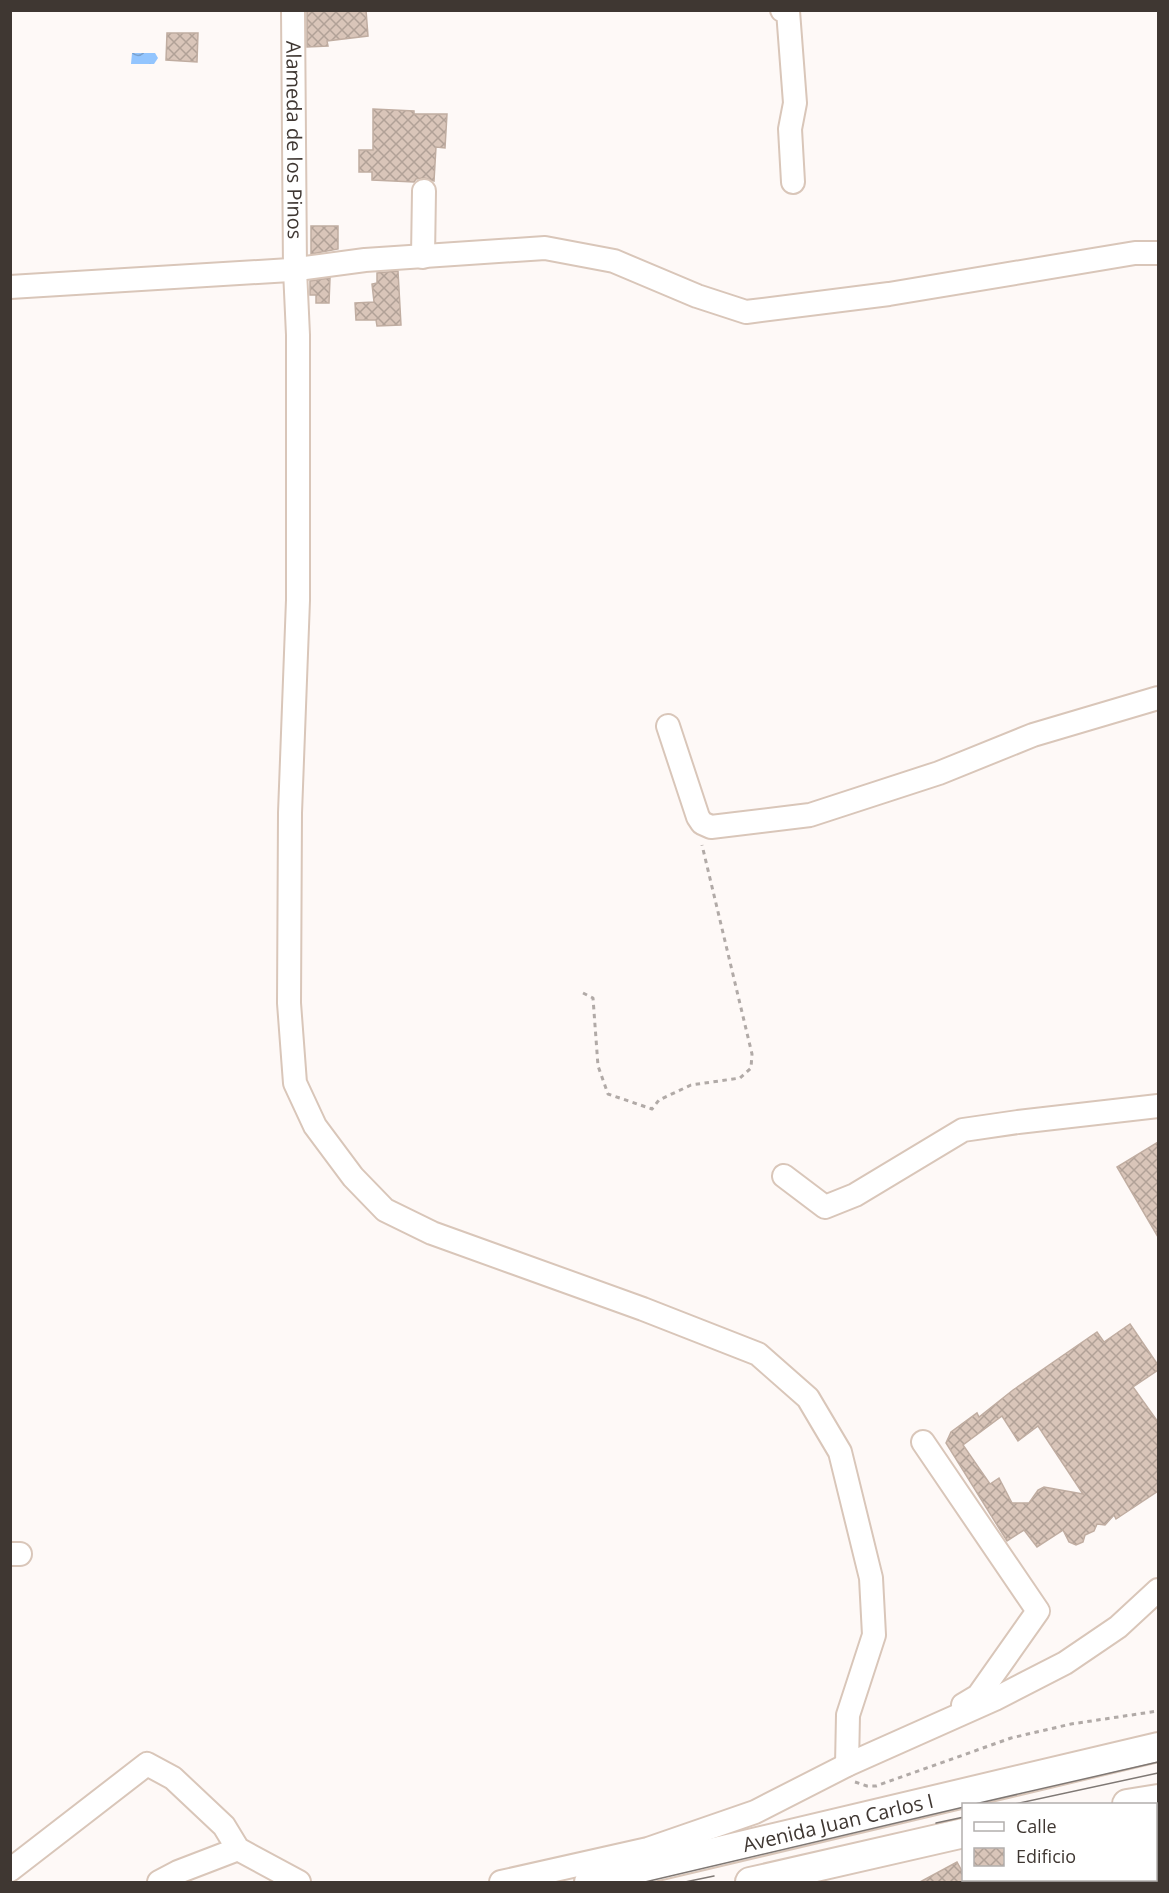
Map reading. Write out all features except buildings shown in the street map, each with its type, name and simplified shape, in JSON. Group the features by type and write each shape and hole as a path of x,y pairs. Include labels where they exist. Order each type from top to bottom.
{"main road":[{"name":"Avenida Juan Carlos I","path":"589,1882 1158,1747"},
{"path":"1133,1803 1158,1799"},
{"name":"Avenida Juan Carlos I","path":"750,1882 962,1833"}],"street":[{"name":"Alameda de los Pinos","path":"293,10 298,335 298,600 290,813 290,979 295,1083 315,1126 353,1177 385,1210 432,1233 758,1354 808,1398 840,1452 857,1513 871,1578 874,1635 848,1715 847,1765"},
{"path":"782,10 788,11 795,102 790,129 793,182"},
{"path":"423,257 424,191"},
{"path":"10,286 296,270 365,260 545,248 614,261 697,296 746,312 889,294 1135,253 1158,253"},
{"path":"668,726 698,817 702,823 711,827 810,815 939,773 1033,735 1158,698"},
{"path":"784,1176 825,1207 855,1195 963,1130 1158,1106"},
{"path":"923,1442 1038,1611 978,1696 958,1707 949,1718"},
{"path":"501,1882 648,1849 755,1812 847,1765 995,1699 1065,1663 1118,1627 1158,1590"},
{"path":"10,1870 147,1764 173,1778 224,1826 238,1850 299,1882"},
{"path":"805,1882 962,1843"},
{"path":"159,1882 178,1872 238,1850"}],"path":[{"path":"583,993 593,998 596,1014 598,1066 608,1094 652,1109 659,1100 691,1085 740,1078 751,1068 752,1054 699,833 702,823"},
{"path":"847,1765 854,1781 867,1786 876,1786 1011,1738 1071,1724 1158,1711"}],"green space":[{"path":"1157,1820 1158,1820 1158,1879"},
{"path":"1095,1881 1148,1881 1144,1882"}],"water":[{"path":"132,53 155,53 158,58 154,64 131,64"}],"tram line":[{"path":"979,1803 1158,1762"},
{"path":"1020,1803 1158,1773"},
{"path":"645,1882 962,1807"},
{"path":"936,1823 962,1817"},
{"path":"685,1882 714,1876"}]}
